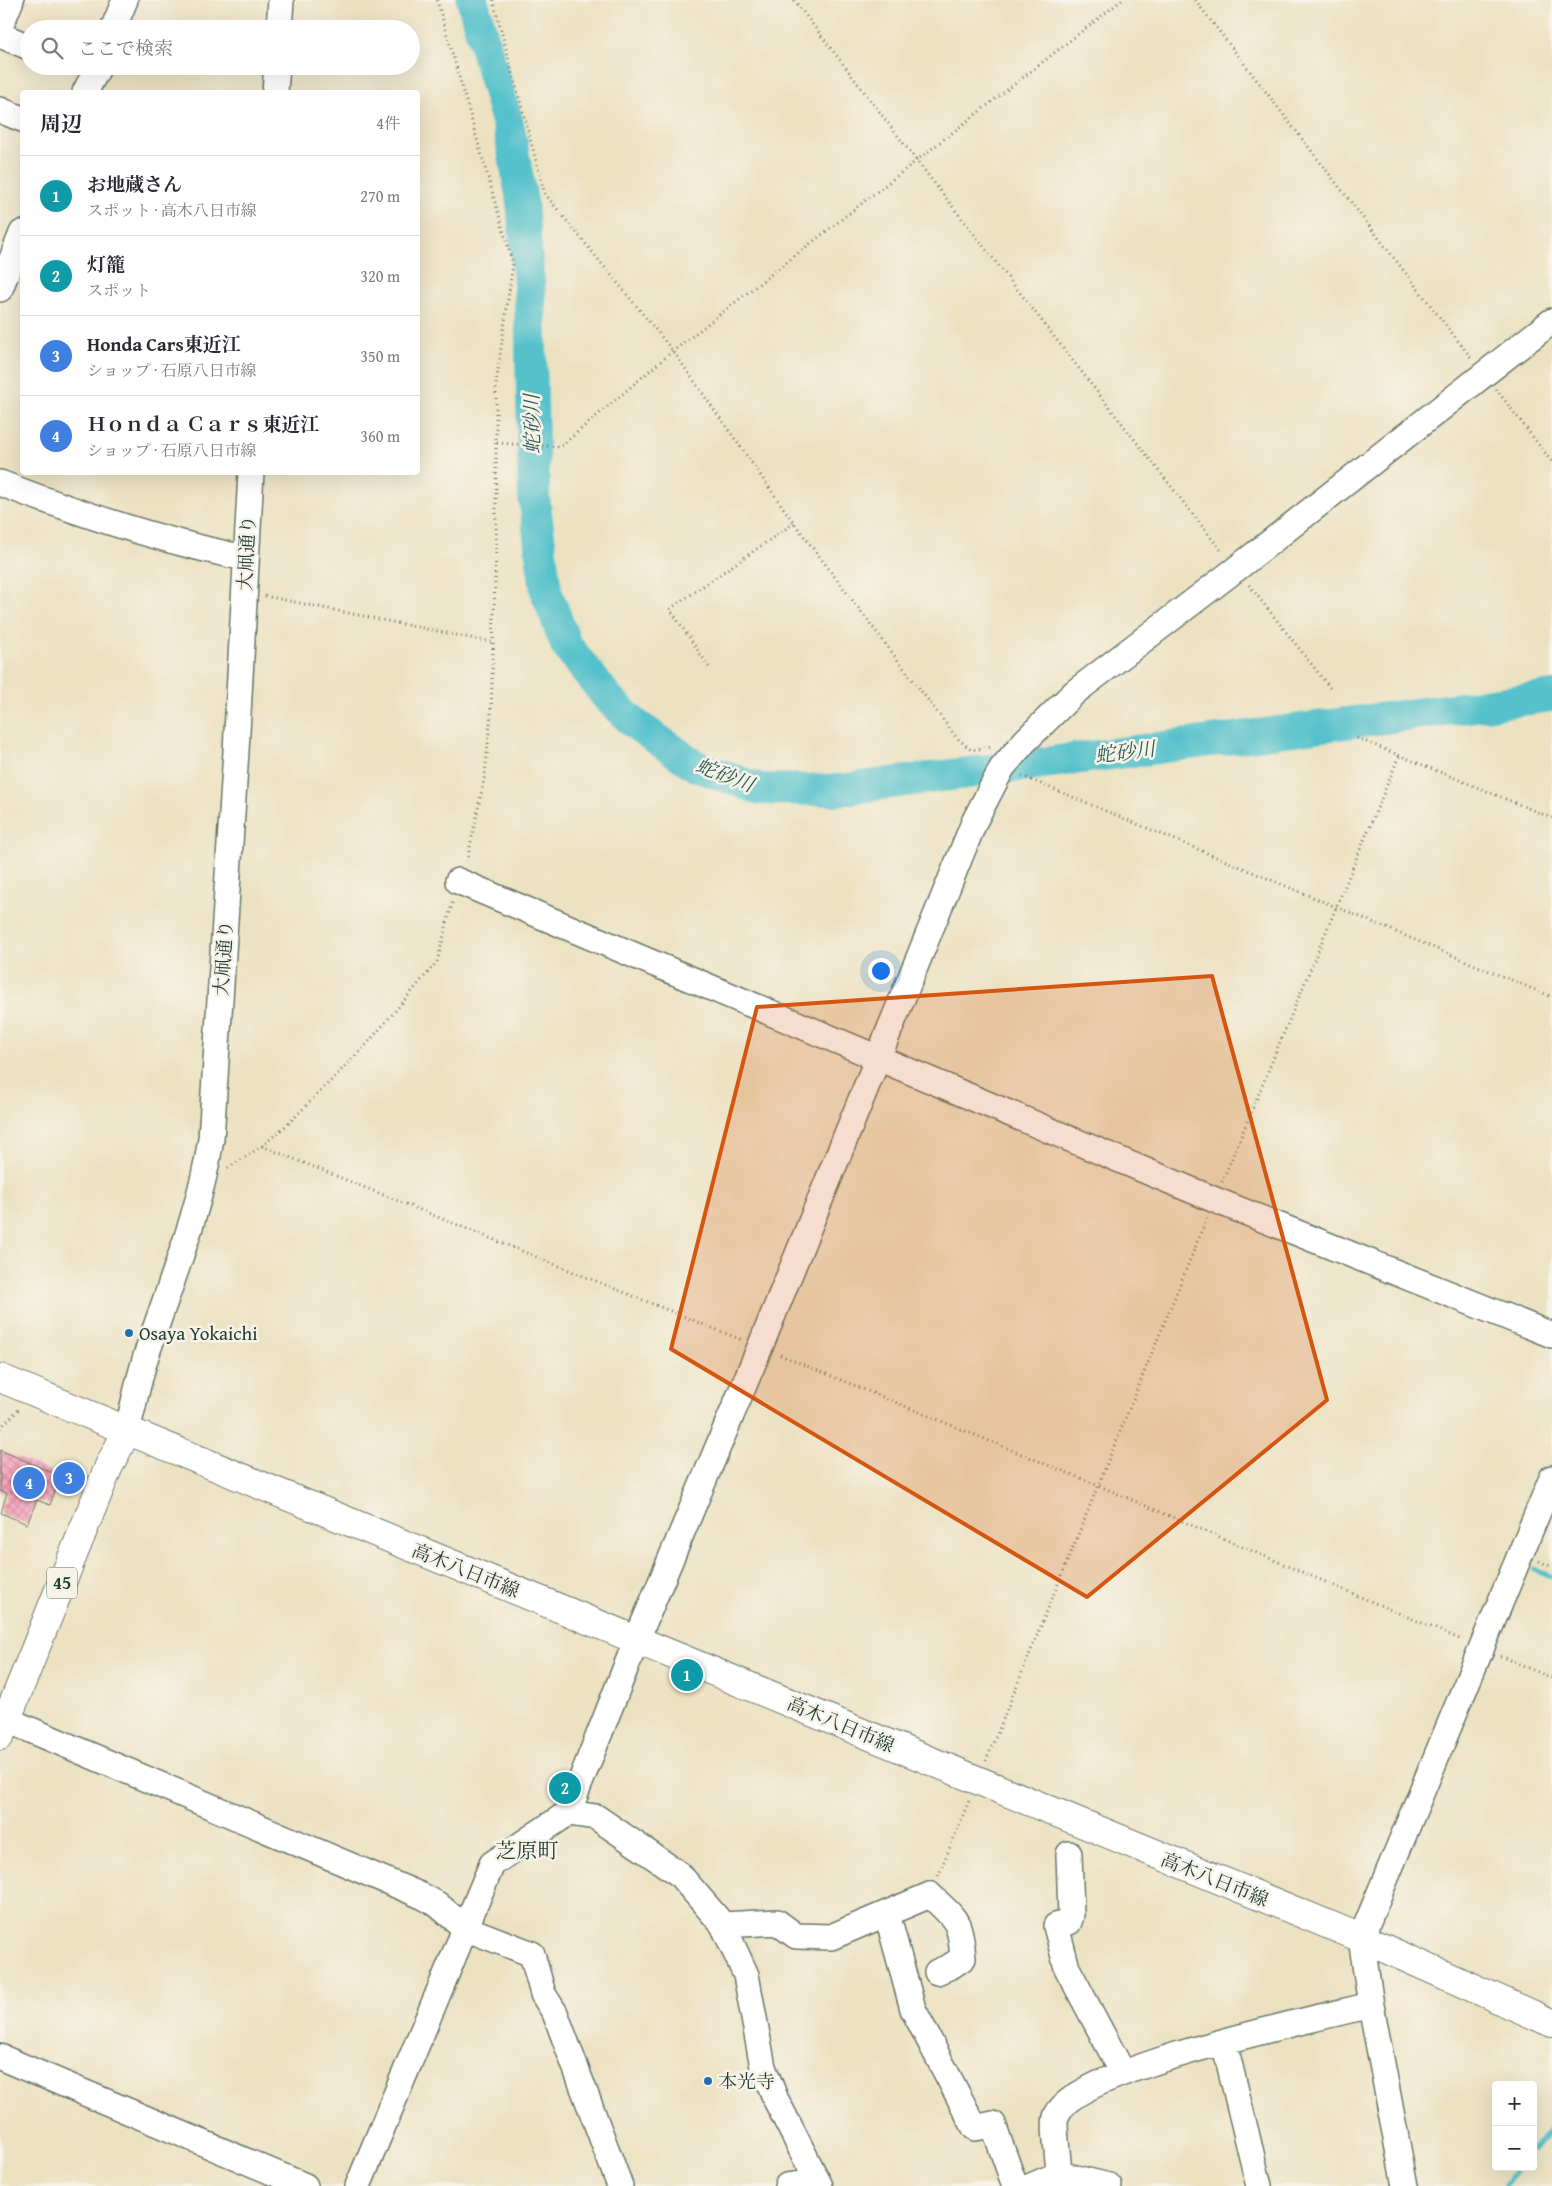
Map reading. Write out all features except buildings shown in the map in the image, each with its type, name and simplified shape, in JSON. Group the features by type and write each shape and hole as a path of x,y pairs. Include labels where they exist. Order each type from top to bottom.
{"main road":[{"name":"高木八日市線","path":"0,1378 1361,1938 1552,2023"},
{"name":"45","path":"3,1729 105,1475 127,1431"}],"street":[{"path":"0,27 11,0"},
{"path":"117,20 125,0"},
{"path":"280,20 281,0"},
{"path":"0,35 20,43"},
{"path":"275,90 276,75"},
{"path":"0,110 20,118"},
{"path":"0,289 20,238"},
{"path":"358,2186 492,1864 568,1813 637,1639 760,1347 975,820 1002,768 1025,741 1075,692 1236,569 1483,373 1552,321"},
{"name":"大凧通り","path":"127,1431 147,1352 174,1278 206,1174 211,1140 250,475"},
{"path":"0,483 54,504 186,546 245,558"},
{"path":"458,881 1215,1200 1552,1335"},
{"path":"1405,2186 1371,2005 1361,1938 1552,1478"},
{"path":"3,1729 19,1725 422,1896 437,1904 465,1928 532,1954 543,1994 555,2013 620,2186"},
{"path":"568,1813 596,1818 679,1874 723,1925 746,1975 762,2067 819,2184 787,2186"},
{"path":"1069,1854 1071,1915 1069,1922 1056,1926 1067,1968 1124,2073"},
{"path":"723,1925 778,1922 796,1936 831,1937 930,1896 958,1922 962,1940 963,1958 937,1972"},
{"path":"887,1914 913,2009 975,2128 992,2124 1015,2186"},
{"path":"1059,2174 1056,2118 1066,2103 1088,2088 1124,2073 1224,2042 1371,2005"},
{"path":"1224,2042 1259,2186"},
{"path":"0,2057 306,2186"},
{"path":"1030,2186 1059,2174 1109,2186"}],"path":[{"path":"206,1174 221,1171 235,1164 262,1146 290,1122 366,1045 437,962 458,881 465,870 485,775 495,643 496,384 513,264 437,0"},
{"path":"493,0 545,194 673,351 794,523 956,737 971,750 989,748 1014,736 1025,741"},
{"path":"794,0 917,161 1330,689"},
{"path":"497,443 560,447 673,351 1122,0"},
{"path":"1194,0 1552,462"},
{"path":"709,667 670,609 794,523"},
{"path":"244,592 495,643"},
{"path":"1357,738 1552,818"},
{"path":"930,1896 1096,1485 1399,756"},
{"path":"1002,768 1552,997"},
{"path":"262,1146 1096,1485 1552,1678"}],"highlighted area":[{"path":"1212,976 1327,1400 1087,1597 671,1349 757,1007"}],"waterway":[{"name":"蛇砂川","path":"472,0 509,128 522,201 530,298 534,497 546,591 566,645 608,698 635,724 696,766 760,789 838,790 1552,696"},
{"path":"1535,1570 1552,1577"},
{"path":"1537,2144 1552,2130"},
{"path":"1505,2186 1514,2171"}],"place":[{"name":"Osaya Yokaichi","path":"129,1333"},
{"name":"Honda Cars東近江","path":"69,1478"},
{"name":"Ｈｏｎｄａ Ｃａｒｓ東近江","path":"29,1483"},
{"name":"お地蔵さん","path":"687,1675"},
{"name":"灯籠","path":"565,1788"},
{"name":"本光寺","path":"708,2081"}],"district":[{"name":"芝原町","path":"527,1851"}]}
